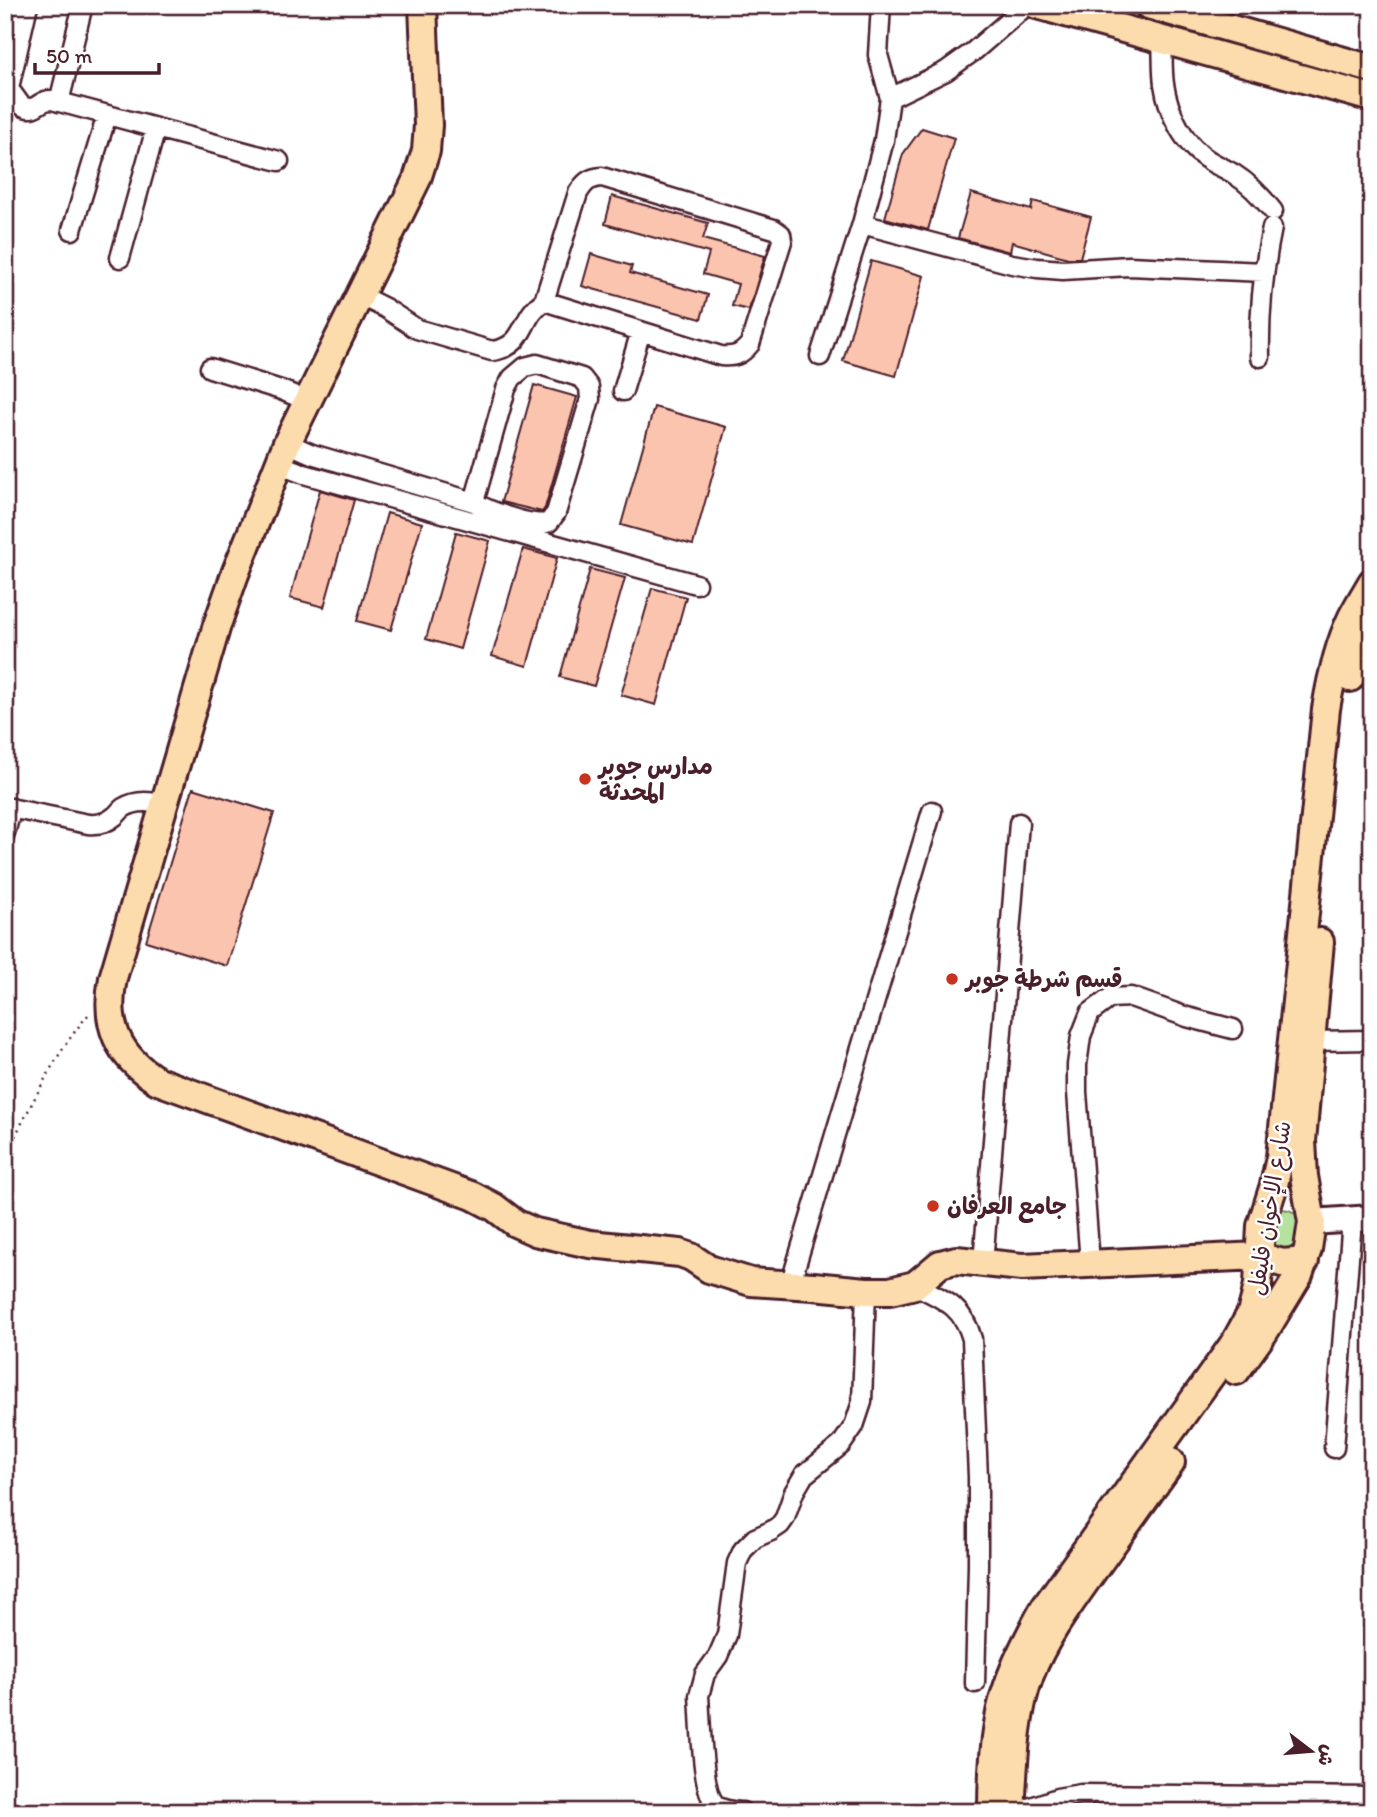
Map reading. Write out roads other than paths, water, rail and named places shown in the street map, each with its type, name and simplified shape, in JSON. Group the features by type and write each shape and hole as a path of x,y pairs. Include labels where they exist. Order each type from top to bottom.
{"main road":[{"path":"423,5 428,125 426,151 417,179 283,454 217,625 113,978 109,1013 120,1046 143,1072 158,1081 473,1196 494,1207 515,1223 535,1231 590,1244 680,1254 691,1257 709,1269 762,1284 890,1291 915,1285 934,1268 956,1259 1014,1267 1259,1256 1282,1263 1305,1261"},
{"path":"1037,5 1372,98"},
{"path":"1148,5 1372,69"},
{"name":"شارع الإخوان فليفل","path":"1011,1812 1020,1712 1030,1676 1046,1643 1065,1611 1265,1331 1305,1261 1310,1242 1311,1215 1304,1177 1302,1141 1311,1041 1313,922 1331,682 1352,616 1372,583"},
{"name":"شارع الإخوان فليفل","path":"992,1812 998,1722 1010,1680 1028,1638 1045,1606 1239,1335 1251,1313 1258,1284 1261,1226 1280,1157 1344,706 1360,645 1372,621"},
{"path":"1270,1197 1291,1198 1311,1215"}],"street":[{"path":"5,44 11,19 10,5"},
{"path":"28,5 7,88 13,91 21,105 34,107 46,100 59,102 279,161"},
{"path":"59,102 83,5"},
{"path":"820,356 862,223 884,140 890,98 878,55 881,5"},
{"path":"890,98 946,71 974,51 1027,5"},
{"path":"1163,40 1163,82 1167,100 1183,133 1194,148 1208,160 1236,175 1262,197 1272,220 1260,300 1260,357"},
{"path":"72,230 107,115"},
{"path":"120,258 156,128"},
{"path":"359,295 385,307 417,329 492,351 504,349 515,341 536,306 544,301 578,193 586,181 594,178 602,177 774,229 781,234 782,241 750,344 742,353 733,357 721,356 544,301"},
{"path":"862,223 1013,264 1037,268 1063,270 1129,266 1264,272"},
{"path":"623,391 641,331"},
{"path":"283,454 312,454 538,524 550,521 556,513 590,399 589,387 582,378 537,364 525,367 512,378 506,388 474,502"},
{"path":"210,368 309,401"},
{"path":"283,454 304,474 696,584"},
{"path":"5,833 8,808 96,825 111,819 131,804 153,802 163,805"},
{"path":"790,1285 932,811"},
{"path":"982,1263 1019,823"},
{"path":"1090,1263 1077,1065 1081,1036 1090,1013 1110,998 1131,998 1233,1029"},
{"path":"1311,1041 1372,1040"},
{"path":"1311,1215 1362,1219 1334,1448"},
{"path":"915,1285 958,1310 970,1329 972,1339 978,1490 975,1683"},
{"path":"742,1812 710,1808 699,1696 702,1681 718,1656 727,1635 737,1563 743,1549 755,1538 780,1525 804,1475 841,1445 854,1426 862,1402 866,1291"},
{"path":"1017,1812 1057,1798 1081,1794 1226,1804 1372,1797"}],"place":[{"name":"مدارس جوبر المحدثة","path":"585,779"},
{"name":"قسم شرطة جوبر","path":"952,979"},
{"name":"جامع العرفان","path":"933,1206"}]}
